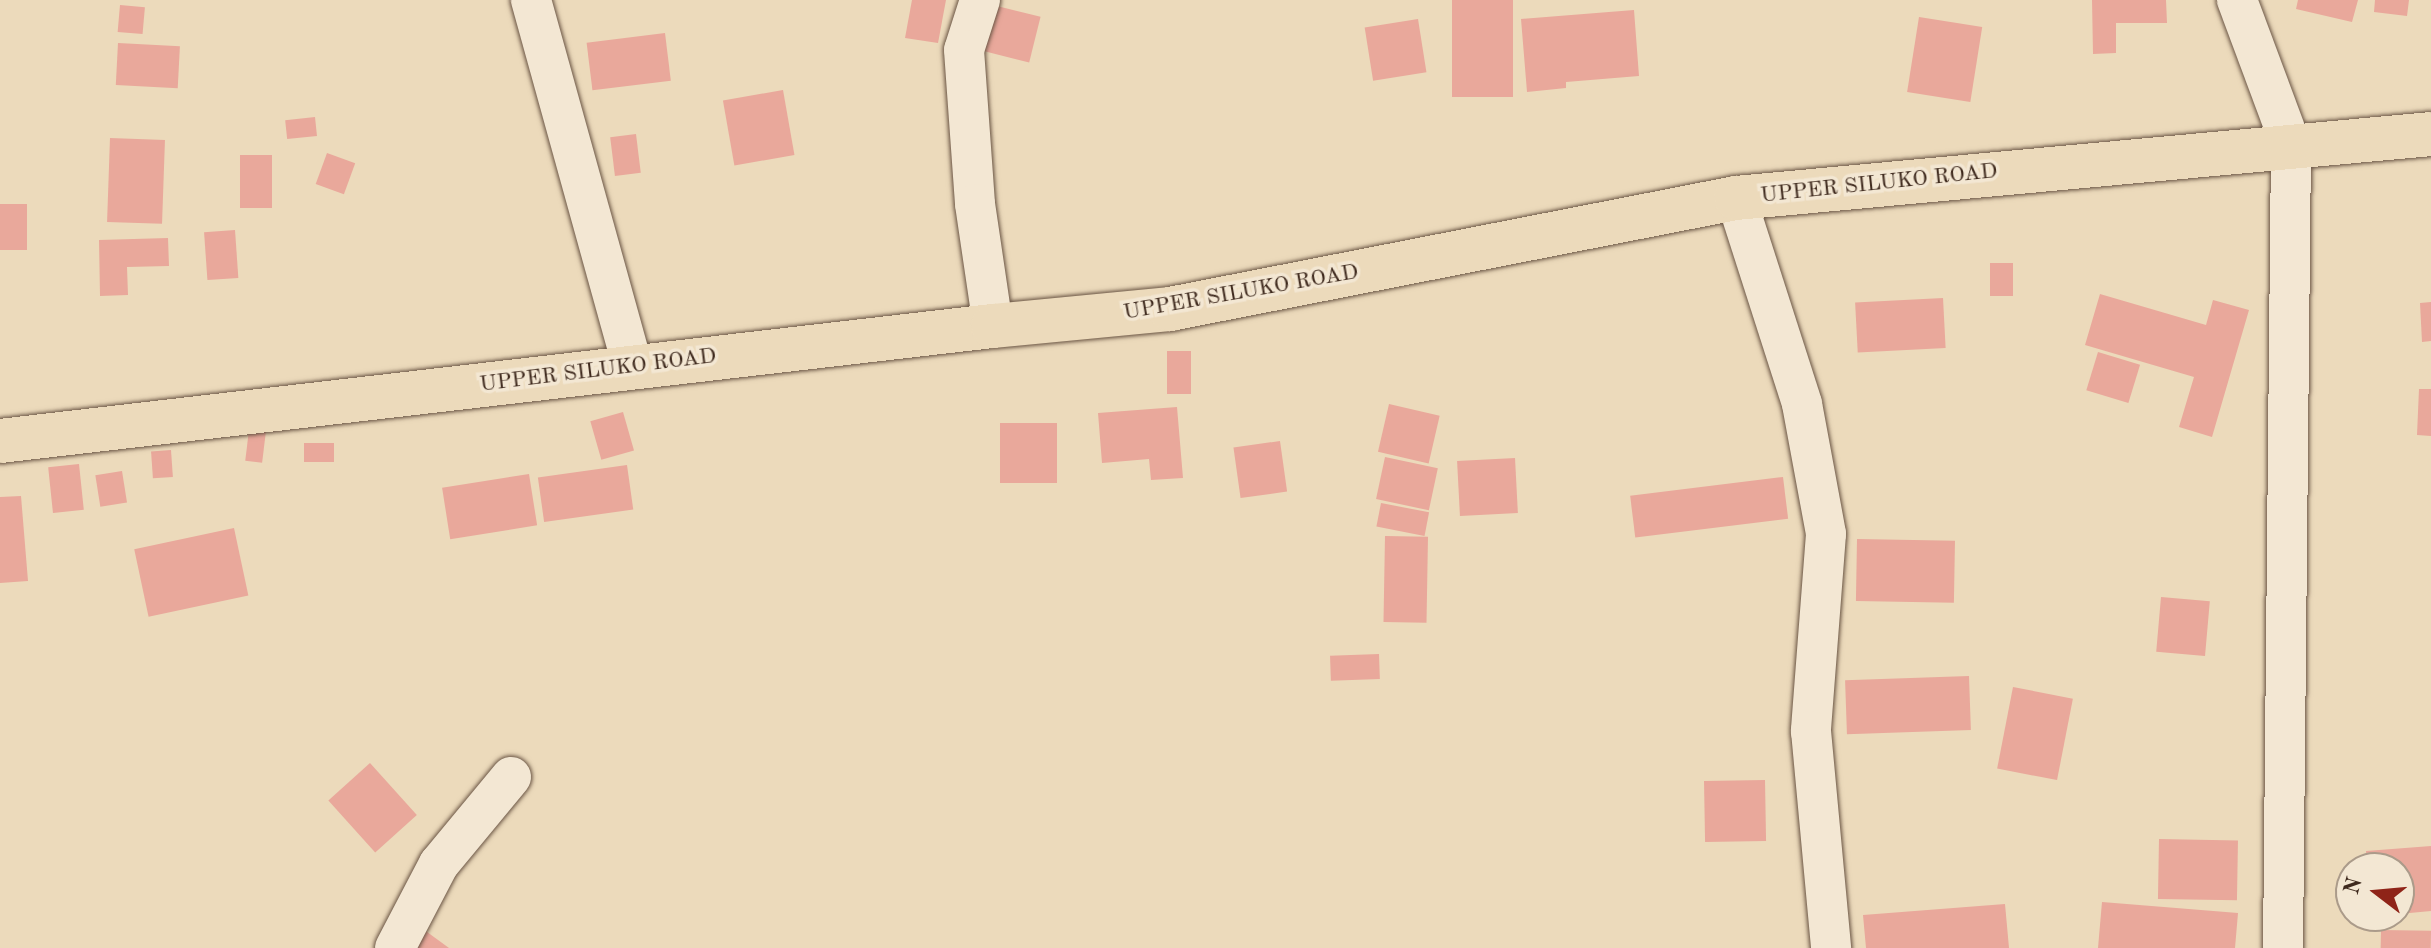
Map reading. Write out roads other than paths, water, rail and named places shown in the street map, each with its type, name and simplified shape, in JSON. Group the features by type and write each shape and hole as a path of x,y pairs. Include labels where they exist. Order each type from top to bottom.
{"main road":[{"name":"UPPER SILUKO ROAD","path":"0,441 993,326 1170,309 1736,198 2431,134"}],"street":[{"path":"531,0 633,367"},
{"path":"980,0 964,50 975,204 993,326"},
{"path":"2237,0 2291,145 2283,948"},
{"path":"1736,198 1802,404 1826,534 1811,731 1831,948"},
{"path":"395,948 439,864 511,777"}]}
